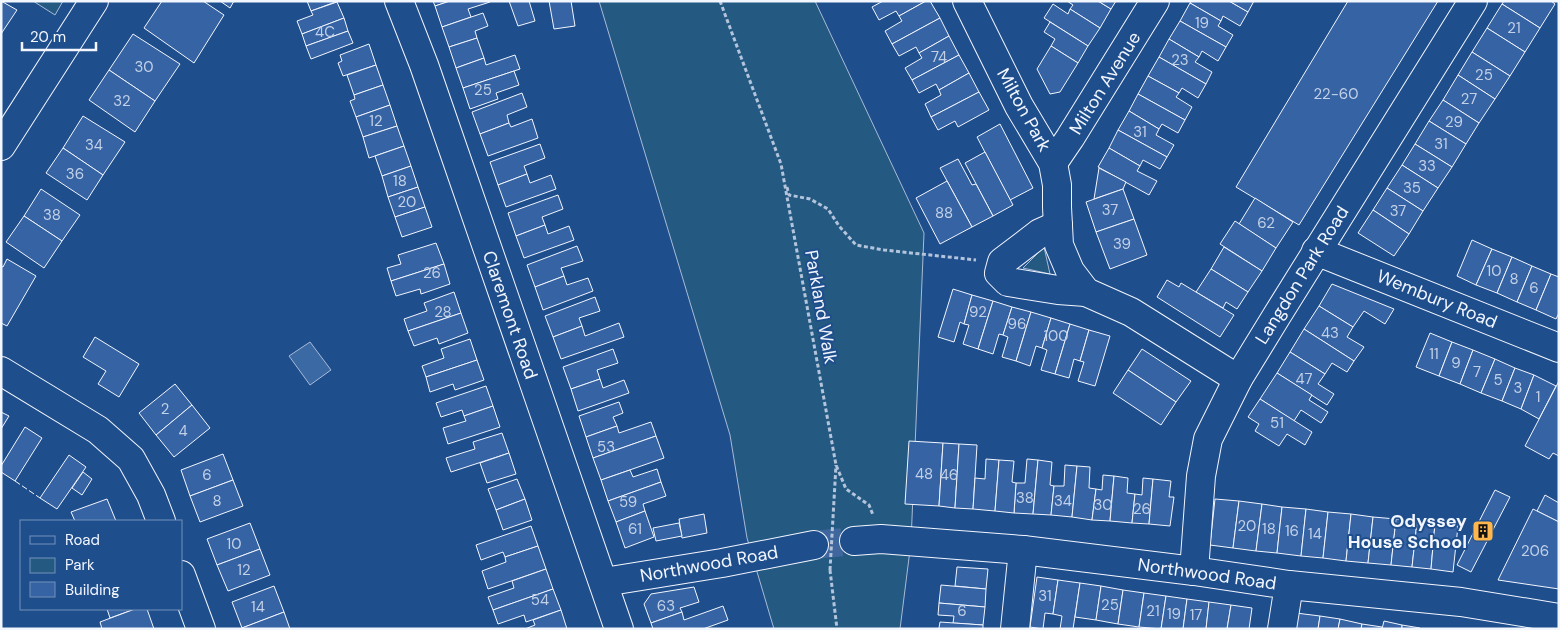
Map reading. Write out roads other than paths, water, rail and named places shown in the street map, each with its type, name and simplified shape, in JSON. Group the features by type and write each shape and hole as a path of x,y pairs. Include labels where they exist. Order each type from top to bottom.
{"street":[{"path":"1,146 94,1"},
{"name":"Claremont Road","path":"399,1 424,65 619,629"},
{"name":"Milton Park","path":"967,1 1019,106 1052,163 1057,185 1059,245 1070,271 1086,292"},
{"name":"Milton Avenue","path":"1052,163 1070,138 1155,1"},
{"name":"Langdon Park Road","path":"1194,571 1201,476 1208,439 1238,379 1473,1"},
{"name":"Milton Park","path":"1058,225 1040,233 1002,262 999,273 1008,282 1058,290 1086,292 1131,312 1238,379"},
{"name":"Wembury Road","path":"1316,251 1559,348"},
{"path":"1,371 98,430 131,459 151,495 161,520"},
{"name":"Northwood Road","path":"854,541 881,539 1023,550 1289,585 1462,602 1559,618"},
{"name":"Northwood Road","path":"604,582 722,563 814,545"},
{"path":"1015,629 1023,550"},
{"path":"182,578 201,629"},
{"path":"1282,629 1289,585"}],"tunnel":[{"path":"814,545 854,541"}],"place":[{"name":"Odyssey House School","path":"1483,531"}]}
